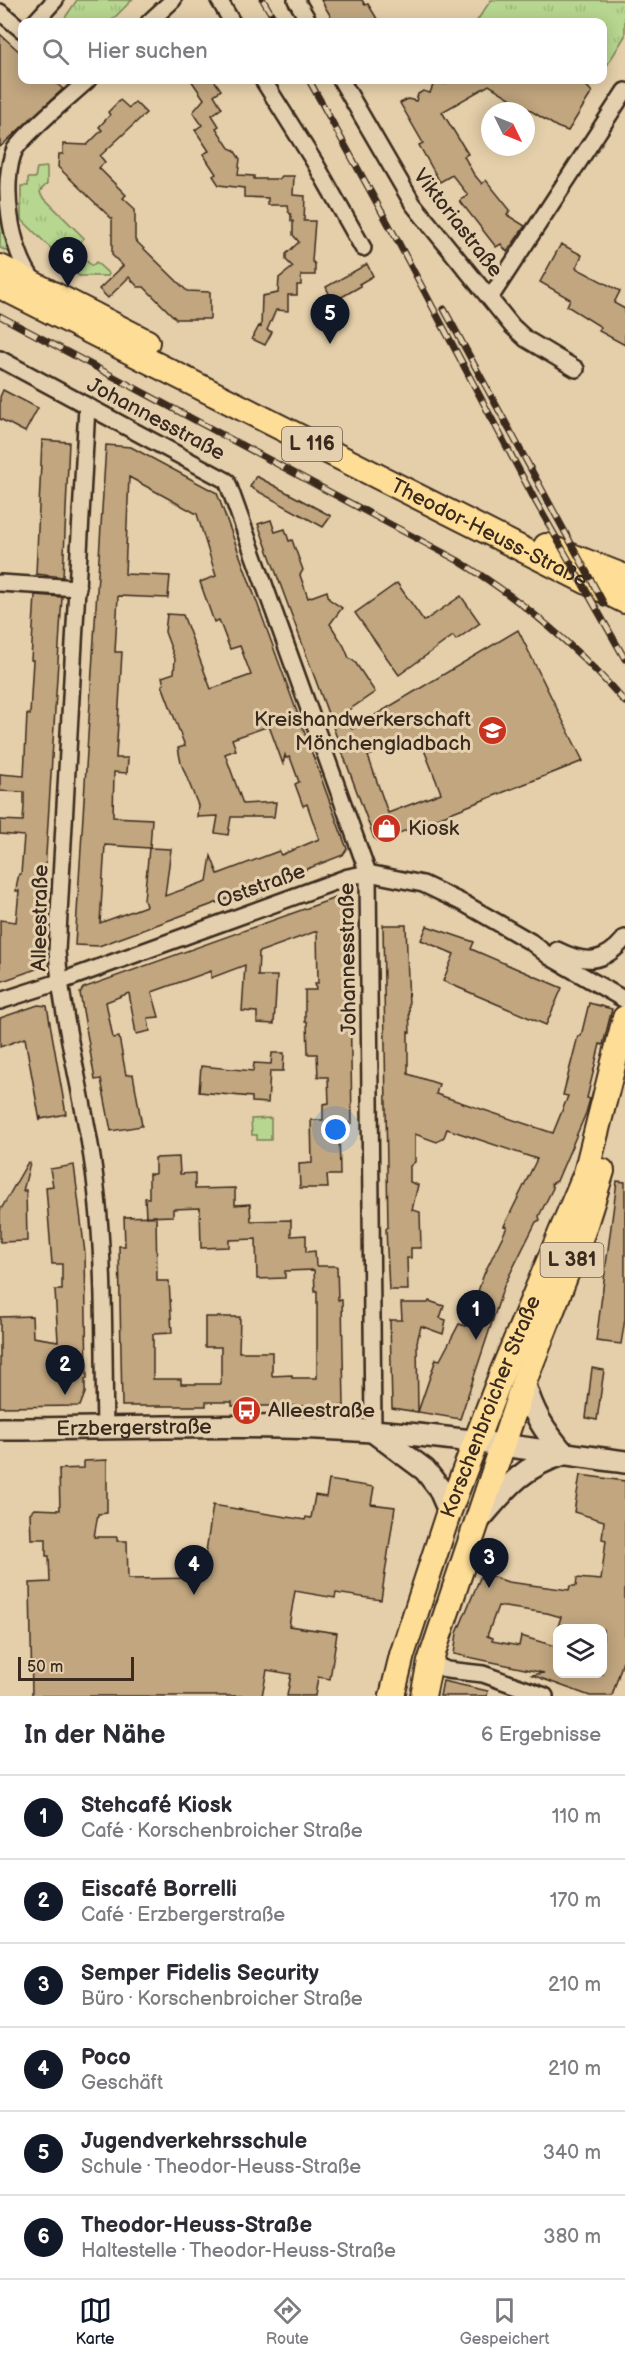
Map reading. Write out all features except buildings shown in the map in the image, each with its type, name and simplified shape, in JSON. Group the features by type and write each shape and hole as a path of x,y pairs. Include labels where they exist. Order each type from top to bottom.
{"main road":[{"name":"Theodor-Heuss-Straße","path":"0,267 546,546 625,577"},
{"name":"Theodor-Heuss-Straße","path":"0,286 625,601"},
{"name":"Korschenbroicher Straße","path":"392,1696 402,1655 449,1511 586,1173 625,1018"},
{"name":"Korschenbroicher Straße","path":"423,1696 430,1662 524,1382 583,1231 602,1173 625,1082"},
{"path":"477,1524 529,1468 564,1454 539,1423 524,1382"},
{"name":"Erzbergerstraße","path":"0,1429 247,1426 374,1431 504,1445 625,1462"},
{"path":"374,1431 425,1470 440,1488 449,1511"}],"street":[{"path":"39,18 56,0"},
{"path":"153,18 173,0"},
{"path":"219,0 230,18"},
{"path":"296,0 307,18"},
{"path":"0,12 18,27"},
{"path":"38,286 16,253 7,223 3,201 5,168 14,150 80,84"},
{"path":"266,84 315,163 363,248"},
{"name":"Viktoriastraße","path":"343,84 413,204 512,326 526,339 576,369"},
{"name":"Viktoriastraße","path":"490,298 625,91"},
{"name":"Johannesstraße","path":"0,358 227,481 368,873 374,1431"},
{"name":"Alleestraße","path":"87,407 57,951 59,982 90,1145 101,1239 105,1428"},
{"path":"0,583 78,588"},
{"name":"Oststraße","path":"0,1001 59,982 348,877 368,873 423,884 465,904 625,1000"},
{"name":"Oststraße","path":"531,942 554,948 575,959 592,960 606,955 625,938"},
{"path":"430,1662 447,1670 483,1674 545,1696"}],"green space":[{"path":"77,0 132,0 114,18 65,18"},
{"path":"491,0 625,0 625,36 607,65 607,18 479,18"},
{"path":"47,167 47,184 40,191 41,195 84,238 74,249 92,266 96,262 109,274 108,276 79,276 21,219 21,186 28,186 28,178 35,178 37,168"},
{"path":"0,214 9,252 0,248"},
{"path":"271,1118 271,1140 257,1140 257,1135 252,1135 251,1119"}],"railway":[{"path":"263,0 274,18"},
{"path":"311,84 395,236 536,502 625,659"},
{"path":"444,309 604,604"},
{"path":"0,316 457,560 481,575 547,625 625,702"}],"place":[{"name":"Theodor-Heuss-Straße","path":"68,287"},
{"name":"Jugendverkehrsschule","path":"330,344"},
{"name":"Kreishandwerkerschaft Mönchengladbach","path":"492,731"},
{"name":"Kiosk","path":"387,828"},
{"name":"Stehcafé Kiosk","path":"476,1340"},
{"name":"Eiscafé Borrelli","path":"65,1395"},
{"name":"Alleestraße","path":"247,1410"},
{"name":"Semper Fidelis Security","path":"489,1588"},
{"name":"Poco","path":"194,1595"}]}
